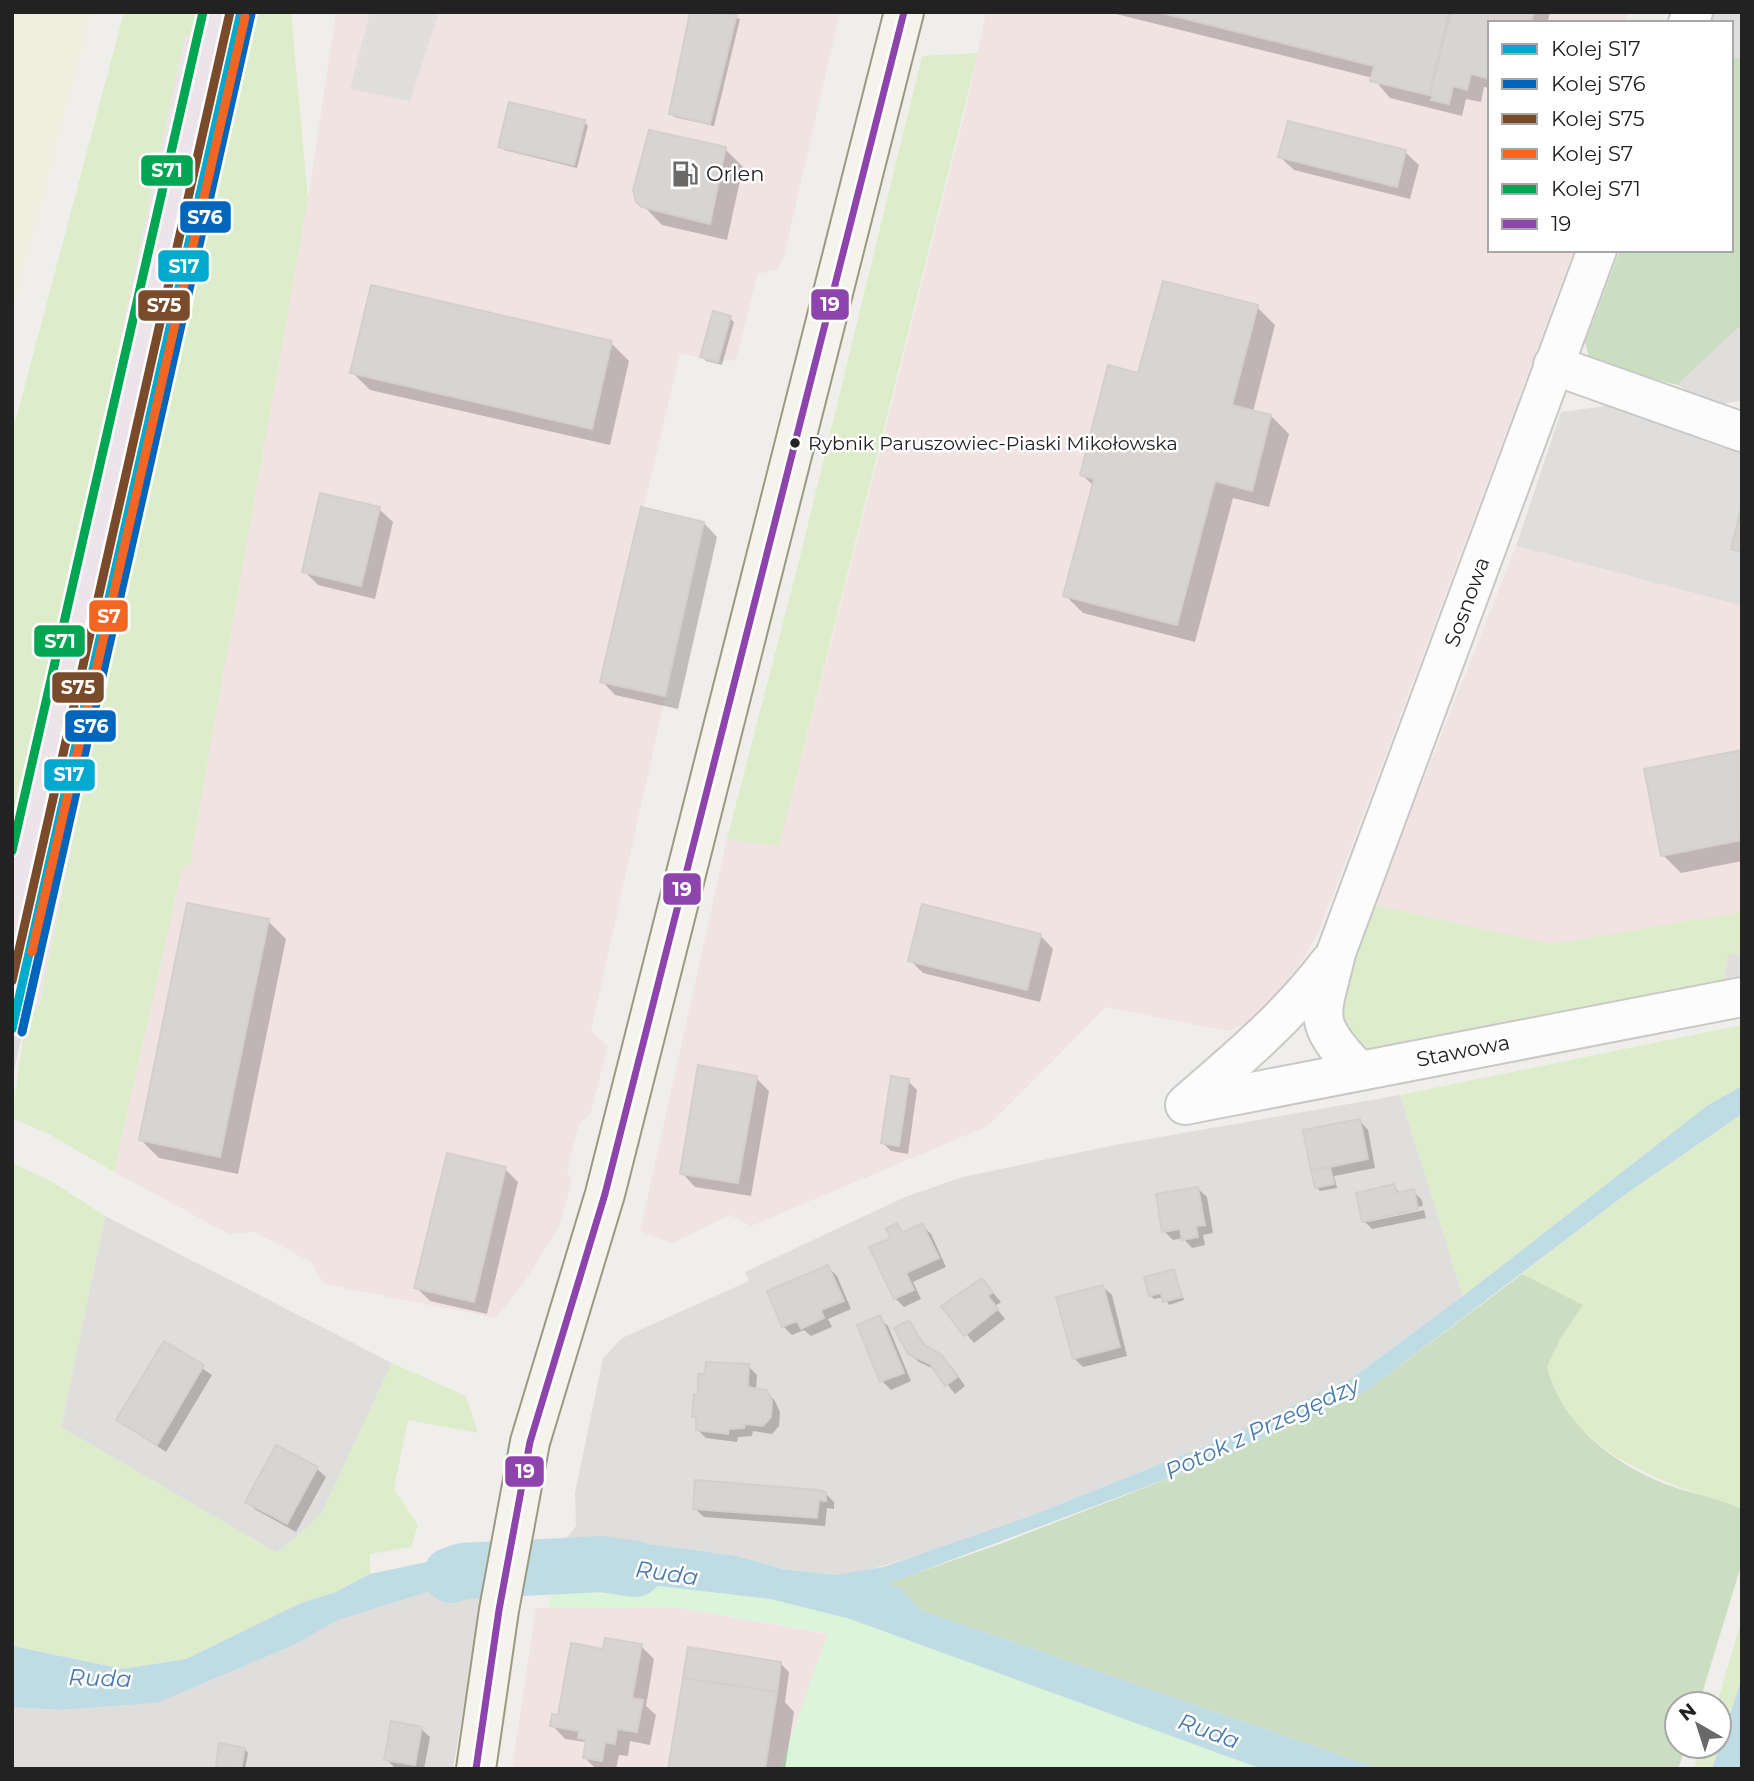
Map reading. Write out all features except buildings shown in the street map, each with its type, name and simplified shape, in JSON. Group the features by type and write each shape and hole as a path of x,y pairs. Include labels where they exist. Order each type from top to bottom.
{"main road":[{"path":"477,1769 499,1610 515,1518 539,1409 605,1194 904,12"}],"street":[{"name":"Sosnowa","path":"1289,1084 1310,1007 1336,953 1596,252"},
{"path":"1553,365 1742,432"},
{"name":"Stawowa","path":"1310,1007 1263,1038 1185,1105 1742,997"},
{"path":"1310,1007 1329,1039 1359,1071"}],"shaded area":[{"path":"209,12 259,12 86,776 39,1006 26,1015 12,1079 12,846 186,32 200,46"},
{"path":"336,12 840,12 784,256 778,269 758,274 736,360 718,362 680,353 644,507 704,522 591,1031 608,1046 590,1115 579,1124 567,1170 572,1181 560,1225 525,1281 496,1318 324,1284 311,1262 254,1232 229,1234 114,1172 182,869 193,862 191,855 308,200"},
{"path":"370,12 439,12 410,101 350,89"},
{"path":"986,12 1628,12 1625,21 1488,21 1488,252 1573,252 1317,935 1300,964 1273,999 1249,1022 1227,1031 1106,1007 988,1126 751,1226 730,1215 672,1243 640,1231 727,839 779,846 968,100"},
{"path":"1713,12 1742,12 1742,58 1733,58 1733,21 1710,21"},
{"path":"1742,324 1742,400 1714,406 1677,385"},
{"path":"1613,405 1723,448 1742,449 1742,606 1516,546 1561,412"},
{"path":"1516,546 1742,606 1742,912 1552,944 1374,905"},
{"path":"1742,953 1742,980 1723,983 1728,955"},
{"path":"1400,1095 1463,1296 1352,1378 1213,1443 1025,1518 958,1543 862,1572 836,1575 783,1569 737,1556 658,1545 564,1541 576,1526 575,1493 603,1358 622,1338 749,1281 745,1272 905,1197 963,1177 1115,1145"},
{"path":"105,1216 392,1363 321,1515 277,1553 61,1427"},
{"path":"485,1585 453,1769 12,1769 12,1707 61,1710 157,1703 294,1645 338,1620 431,1591"},
{"path":"674,1607 828,1634 780,1769 512,1769 536,1608"},
{"path":"455,1646 451,1709 420,1706 425,1648"}],"green space":[{"path":"12,12 92,12 12,315"},
{"path":"124,12 209,12 200,47 186,33 12,846 12,434"},
{"path":"258,12 291,12 308,200 191,855 193,862 182,869 114,1172 49,1134 12,1118 26,1015 39,1006 86,776"},
{"path":"978,53 779,846 727,839 800,557 922,56"},
{"path":"1733,58 1742,58 1742,324 1677,385 1590,362 1585,342 1619,252 1733,252"},
{"path":"1374,905 1552,944 1742,912 1742,953 1728,956 1723,983 1372,1050 1354,1044 1336,1010"},
{"path":"1742,1025 1742,1086 1708,1105 1463,1296 1400,1095"},
{"path":"1742,1114 1742,1509 1682,1488 1624,1461 1599,1444 1576,1423 1559,1398 1547,1367 1560,1339 1583,1305 1522,1274 1630,1191"},
{"path":"12,1163 51,1181 105,1216 61,1427 277,1553 321,1515 392,1363 466,1396 478,1433 408,1420 394,1489 418,1525 411,1547 370,1554 370,1574 336,1592 301,1603 186,1659 123,1669 12,1646"},
{"path":"1522,1274 1583,1305 1560,1339 1547,1367 1564,1406 1577,1423 1608,1453 1645,1475 1742,1509 1742,1562 1703,1690 1663,1690 1663,1760 1681,1760 1678,1769 1381,1769 921,1610 899,1587 885,1584 1000,1544 1185,1472 1365,1392"},
{"path":"557,1574 770,1599 850,1619 1262,1769 780,1769 828,1633 674,1607 548,1608"},
{"path":"1742,1618 1742,1678 1733,1705 1733,1690 1721,1690"},
{"path":"1697,1760 1715,1760 1712,1769 1694,1769"}],"water":[{"name":"Potok z Przegędzy","path":"1742,1086 1742,1114 1630,1191 1365,1392 1185,1472 887,1584 899,1587 921,1610 1381,1769 1262,1769 850,1619 770,1599 557,1574 564,1541 658,1545 737,1556 783,1569 836,1575 883,1567 1025,1518 1213,1443 1352,1378 1463,1296 1708,1105"},
{"path":"493,1548 485,1585 431,1591 338,1620 294,1645 157,1703 60,1710 12,1707 12,1646 123,1669 186,1659 301,1603 336,1592 370,1574"},
{"path":"1742,1678 1742,1769 1712,1769 1715,1760 1733,1760 1733,1705"}],"pier":[{"path":"12,1012 26,1015 12,1079"}],"waterway":[{"name":"Ruda","path":"451,1575 463,1571 602,1564 635,1569"}],"rail line":[{"name":"S71","path":"12,851 203,12"},
{"name":"S75","path":"12,981 230,12"},
{"name":"S17","path":"12,1029 241,12"},
{"name":"S76","path":"22,1032 251,14"},
{"name":"S7","path":"32,952 245,17"}],"transit line":[{"name":"19","path":"476,1769 499,1610 530,1442 605,1194 904,12"}],"place":[{"name":"Orlen","path":"685,174"},
{"name":"Rybnik Paruszowiec-Piaski Mikołowska","path":"795,443"}]}
